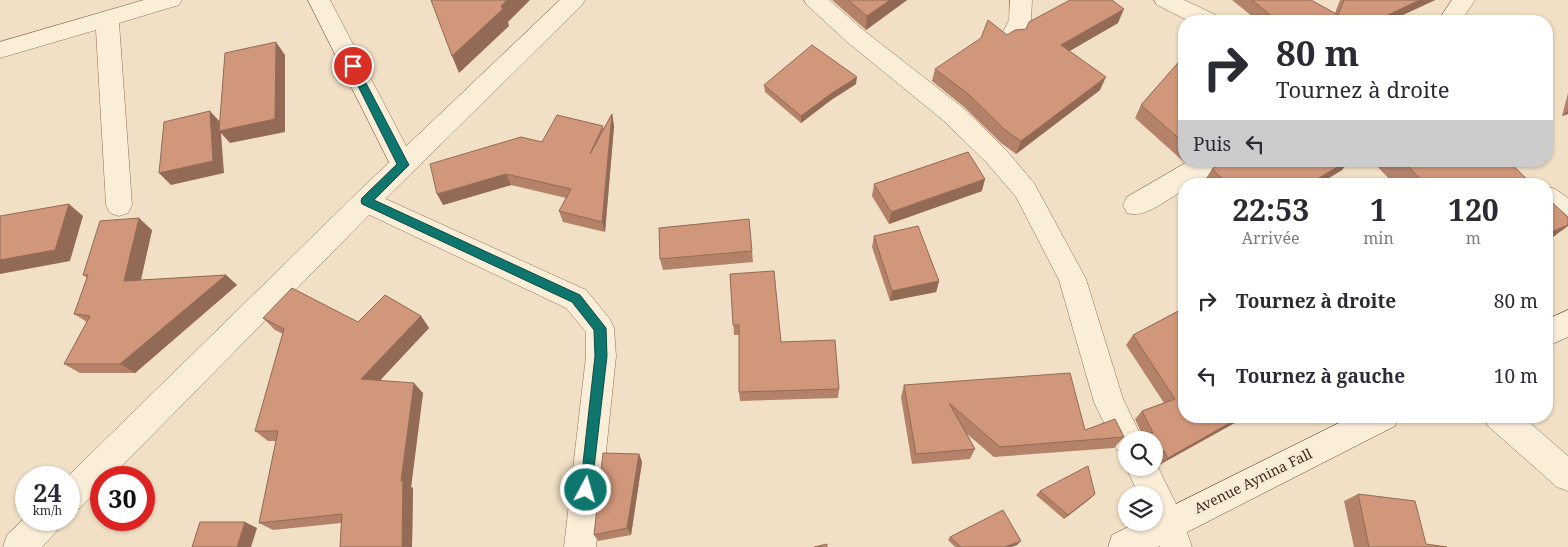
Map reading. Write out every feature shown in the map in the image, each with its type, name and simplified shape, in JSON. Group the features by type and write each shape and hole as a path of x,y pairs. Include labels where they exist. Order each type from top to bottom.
{"street":[{"path":"0,50 171,0"},
{"path":"319,0 403,165"},
{"path":"80,486 366,201 574,0"},
{"path":"815,0 854,35 953,114 996,156 1025,190 1072,279 1109,402 1124,431"},
{"path":"1013,34 1020,20 1021,0"},
{"path":"1165,0 1196,15"},
{"path":"1453,15 1464,0"},
{"path":"107,18 119,205"},
{"path":"1182,178 1200,167"},
{"path":"1136,206 1178,180"},
{"path":"366,201 576,299 600,328 601,356 580,547"},
{"path":"1553,201 1568,213"},
{"path":"1553,330 1568,323"},
{"name":"Avenue Aynina Fall","path":"1124,547 1173,535 1372,423"},
{"path":"1507,423 1568,476"},
{"path":"1146,476 1173,535"},
{"path":"19,547 35,531"}],"building":[{"path":"431,0 507,0 501,6 503,9 452,56"},
{"path":"848,0 890,0 867,16"},
{"path":"1070,0 1112,0 1124,9 1061,45 1106,77 1021,141 1005,130 967,93 935,69 981,38 988,20 1007,35 1015,30 1026,29 1029,22"},
{"path":"1252,0 1311,0 1338,15 1271,15"},
{"path":"1344,0 1420,0 1388,15 1338,15"},
{"path":"276,42 275,119 219,131 225,53"},
{"path":"812,45 857,77 801,116 764,85"},
{"path":"1178,63 1178,138 1141,105"},
{"path":"210,111 213,161 159,173 164,122"},
{"path":"612,114 602,222 559,211 571,189 506,174 437,194 430,164 521,137 542,142 557,115 603,126 590,154"},
{"path":"968,152 985,179 891,212 874,184"},
{"path":"1215,167 1337,167 1319,178 1222,178 1212,169"},
{"path":"1409,167 1514,167 1526,178 1419,178"},
{"path":"1553,203 1568,217 1568,225 1553,231"},
{"path":"69,204 55,250 0,260 0,216"},
{"path":"139,218 124,281 226,275 120,364 64,364 90,316 74,314 88,275 83,275 100,221"},
{"path":"749,219 752,251 660,259 659,228"},
{"path":"918,226 939,281 892,291 874,236"},
{"path":"774,271 781,342 835,340 839,389 739,392 739,325 733,325 730,274"},
{"path":"292,288 358,322 385,295 421,316 361,379 414,383 401,481 403,480 402,547 340,547 342,514 259,523 278,431 255,431 284,329 263,318"},
{"path":"1178,311 1178,423 1230,423 1168,458 1163,451 1163,431 1152,431 1142,411 1175,399 1133,335"},
{"path":"1070,373 1085,430 1115,419 1121,431 1118,431 1118,437 1000,447 949,403 975,449 916,454 904,385"},
{"path":"603,453 639,454 627,528 594,535"},
{"path":"1088,466 1095,494 1068,515 1040,491"},
{"path":"1358,494 1415,501 1426,544 1447,547 1369,547"},
{"path":"1003,510 1021,541 1005,547 961,547 950,537"},
{"path":"200,522 245,522 237,547 192,547"},
{"path":"827,544 827,547 814,547"}],"route":[{"path":"353,66 403,165 366,201 576,299 600,328 601,356 586,490"}]}
